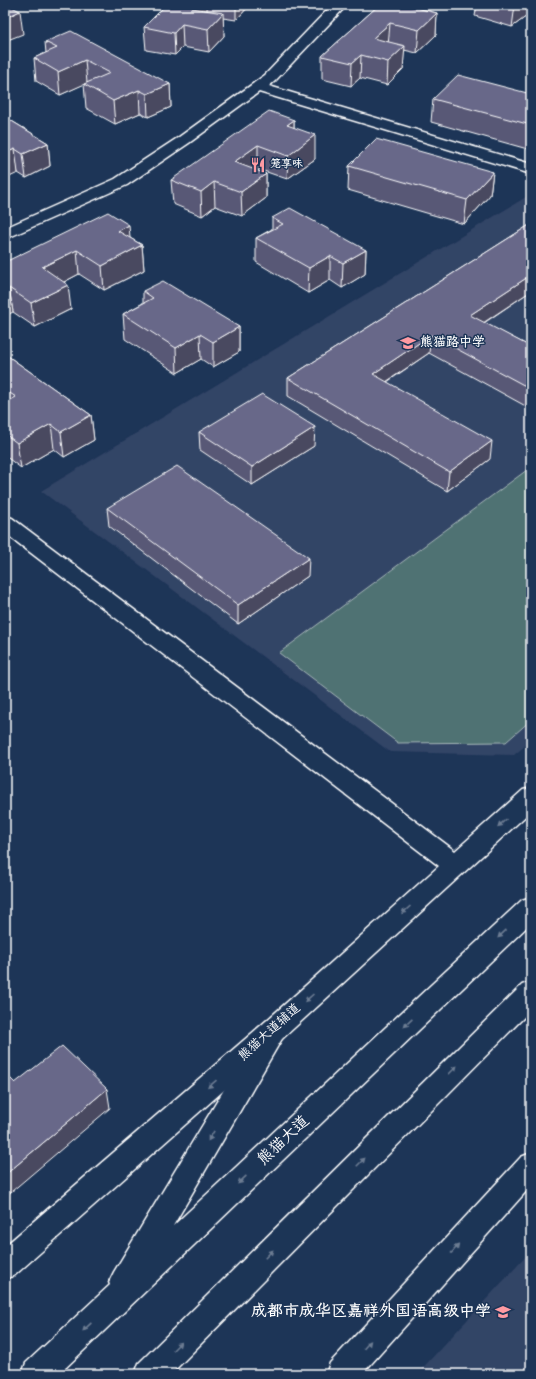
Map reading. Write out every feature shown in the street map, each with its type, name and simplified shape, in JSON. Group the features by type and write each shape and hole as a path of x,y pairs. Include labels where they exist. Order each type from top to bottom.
{"street":[{"path":"5,234 121,182 184,140 270,78 340,5"},
{"path":"257,87 531,169"},
{"path":"5,523 455,865"},
{"name":"熊猫大道辅道","path":"5,1265 274,1030 531,797"},
{"name":"熊猫大道","path":"38,1374 531,907"},
{"path":"150,1374 531,993"},
{"path":"110,1306 274,1030"},
{"path":"341,1374 531,1166"}],"shaded area":[{"name":"熊猫路中学","path":"531,194 531,741 514,755 390,752 41,491"},
{"name":"成都市成华区嘉祥外国语高级中学","path":"531,1251 531,1374 417,1374"}],"green space":[{"path":"531,467 531,720 506,742 398,743 279,653"}],"building":[{"path":"5,5 8,5 20,11 5,18"},
{"path":"166,5 195,5 192,8 223,13 208,29 182,24 174,33 144,27"},
{"path":"379,5 411,5 409,6 437,13 419,30 390,23 373,38 405,46 388,62 361,55 352,63 322,56"},
{"path":"71,31 170,84 147,94 139,90 113,101 84,84 110,73 85,60 58,72 34,58 57,48 45,42"},
{"path":"458,75 531,94 531,125 433,99"},
{"path":"269,111 294,120 287,125 315,135 288,156 258,145 234,162 266,174 241,192 214,182 201,192 171,180"},
{"path":"5,117 48,143 23,154 15,149 5,153"},
{"path":"376,139 493,172 467,200 349,166"},
{"path":"290,208 366,250 343,263 330,256 309,268 256,238 283,224 272,218"},
{"path":"108,212 129,225 118,231 142,245 102,266 77,250 42,267 68,285 31,303 9,288 5,290 5,262"},
{"path":"531,224 531,275 470,315 531,347 531,389 431,335 373,374 492,441 449,472 288,378"},
{"path":"163,281 239,327 213,342 200,334 176,348 123,314 153,298 143,291"},
{"path":"5,354 91,415 61,432 51,424 17,443 5,434 5,403 16,397 5,390"},
{"path":"262,394 315,427 252,467 199,432"},
{"path":"177,466 309,558 238,605 107,508"},
{"path":"62,1046 107,1089 5,1175 5,1073 15,1083"}],"place":[{"name":"笼享味","path":"258,165"},
{"name":"熊猫路中学","path":"408,343"},
{"name":"成都市成华区嘉祥外国语高级中学","path":"503,1312"}]}
